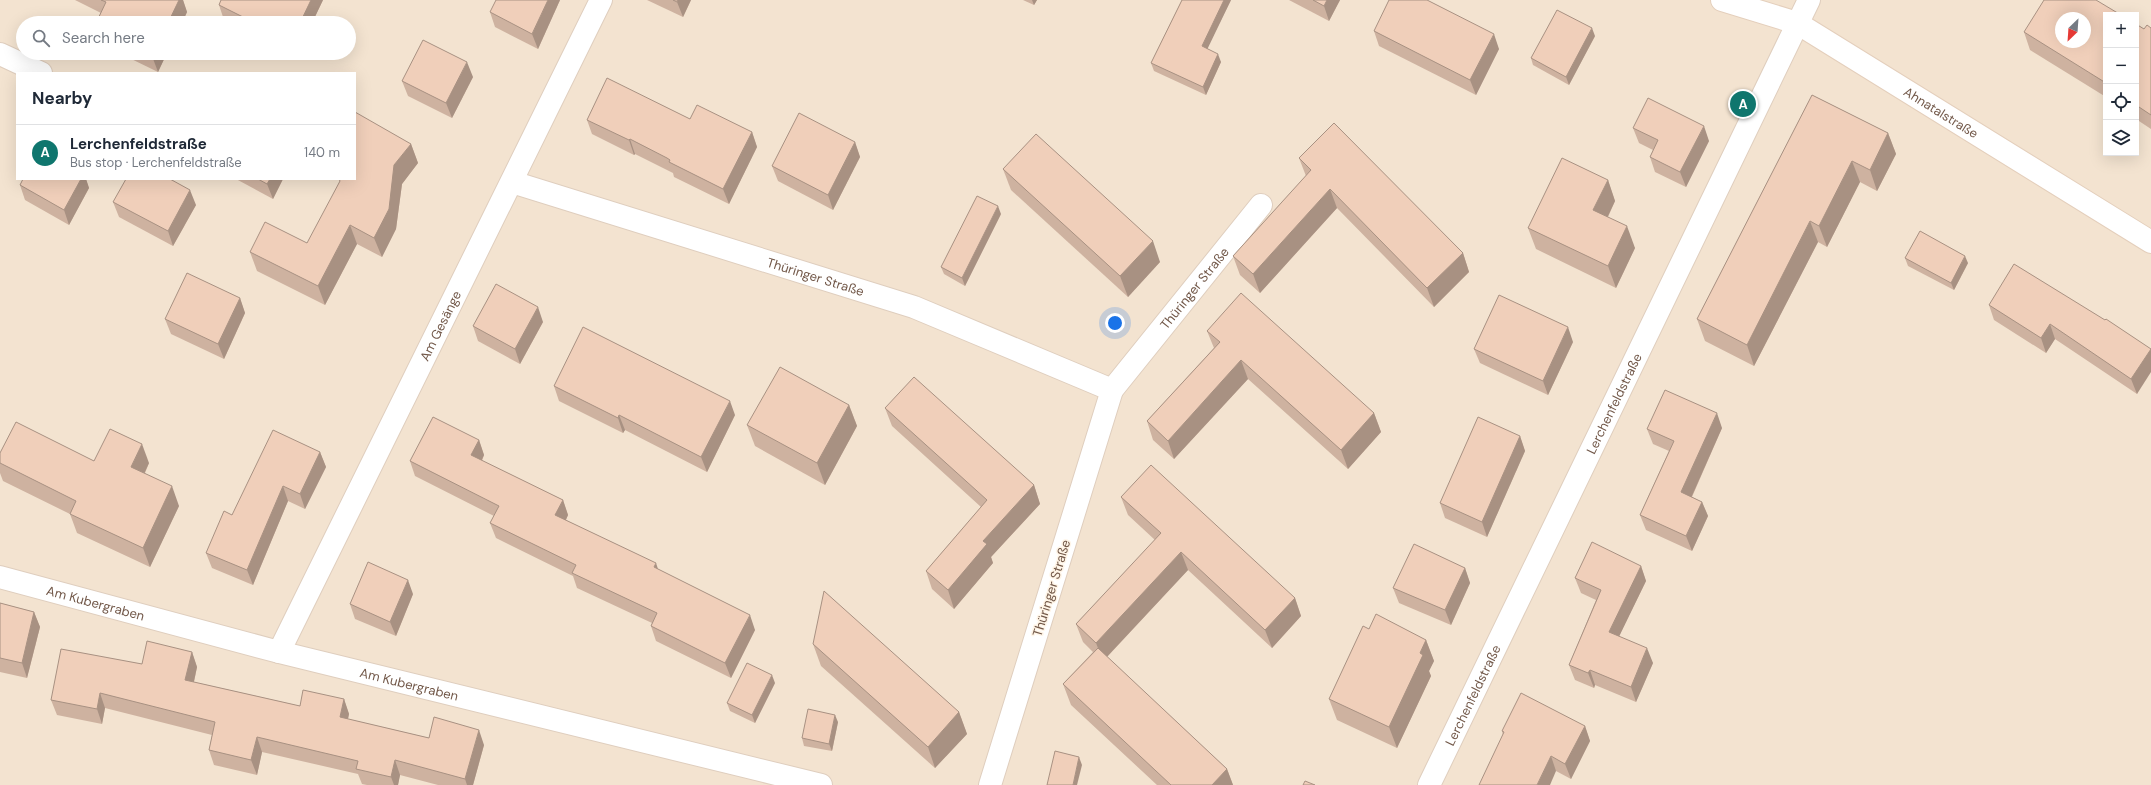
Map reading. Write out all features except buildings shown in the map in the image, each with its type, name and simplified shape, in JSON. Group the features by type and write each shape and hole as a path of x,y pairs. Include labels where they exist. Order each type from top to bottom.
{"street":[{"name":"Am Gesänge","path":"279,652 601,0"},
{"name":"Ahnatalstraße","path":"1722,0 1797,23 2151,242"},
{"name":"Lerchenfeldstraße","path":"1429,785 1808,0"},
{"path":"0,54 39,72"},
{"name":"Thüringer Straße","path":"512,182 914,308 1112,390"},
{"name":"Thüringer Straße","path":"990,785 1112,390 1261,205"},
{"name":"Am Kubergraben","path":"0,577 279,652 821,785"}],"shaded area":[{"path":"0,0 2151,0 2151,785 0,785"}],"place":[{"name":"Lerchenfeldstraße","path":"1743,104"}]}
